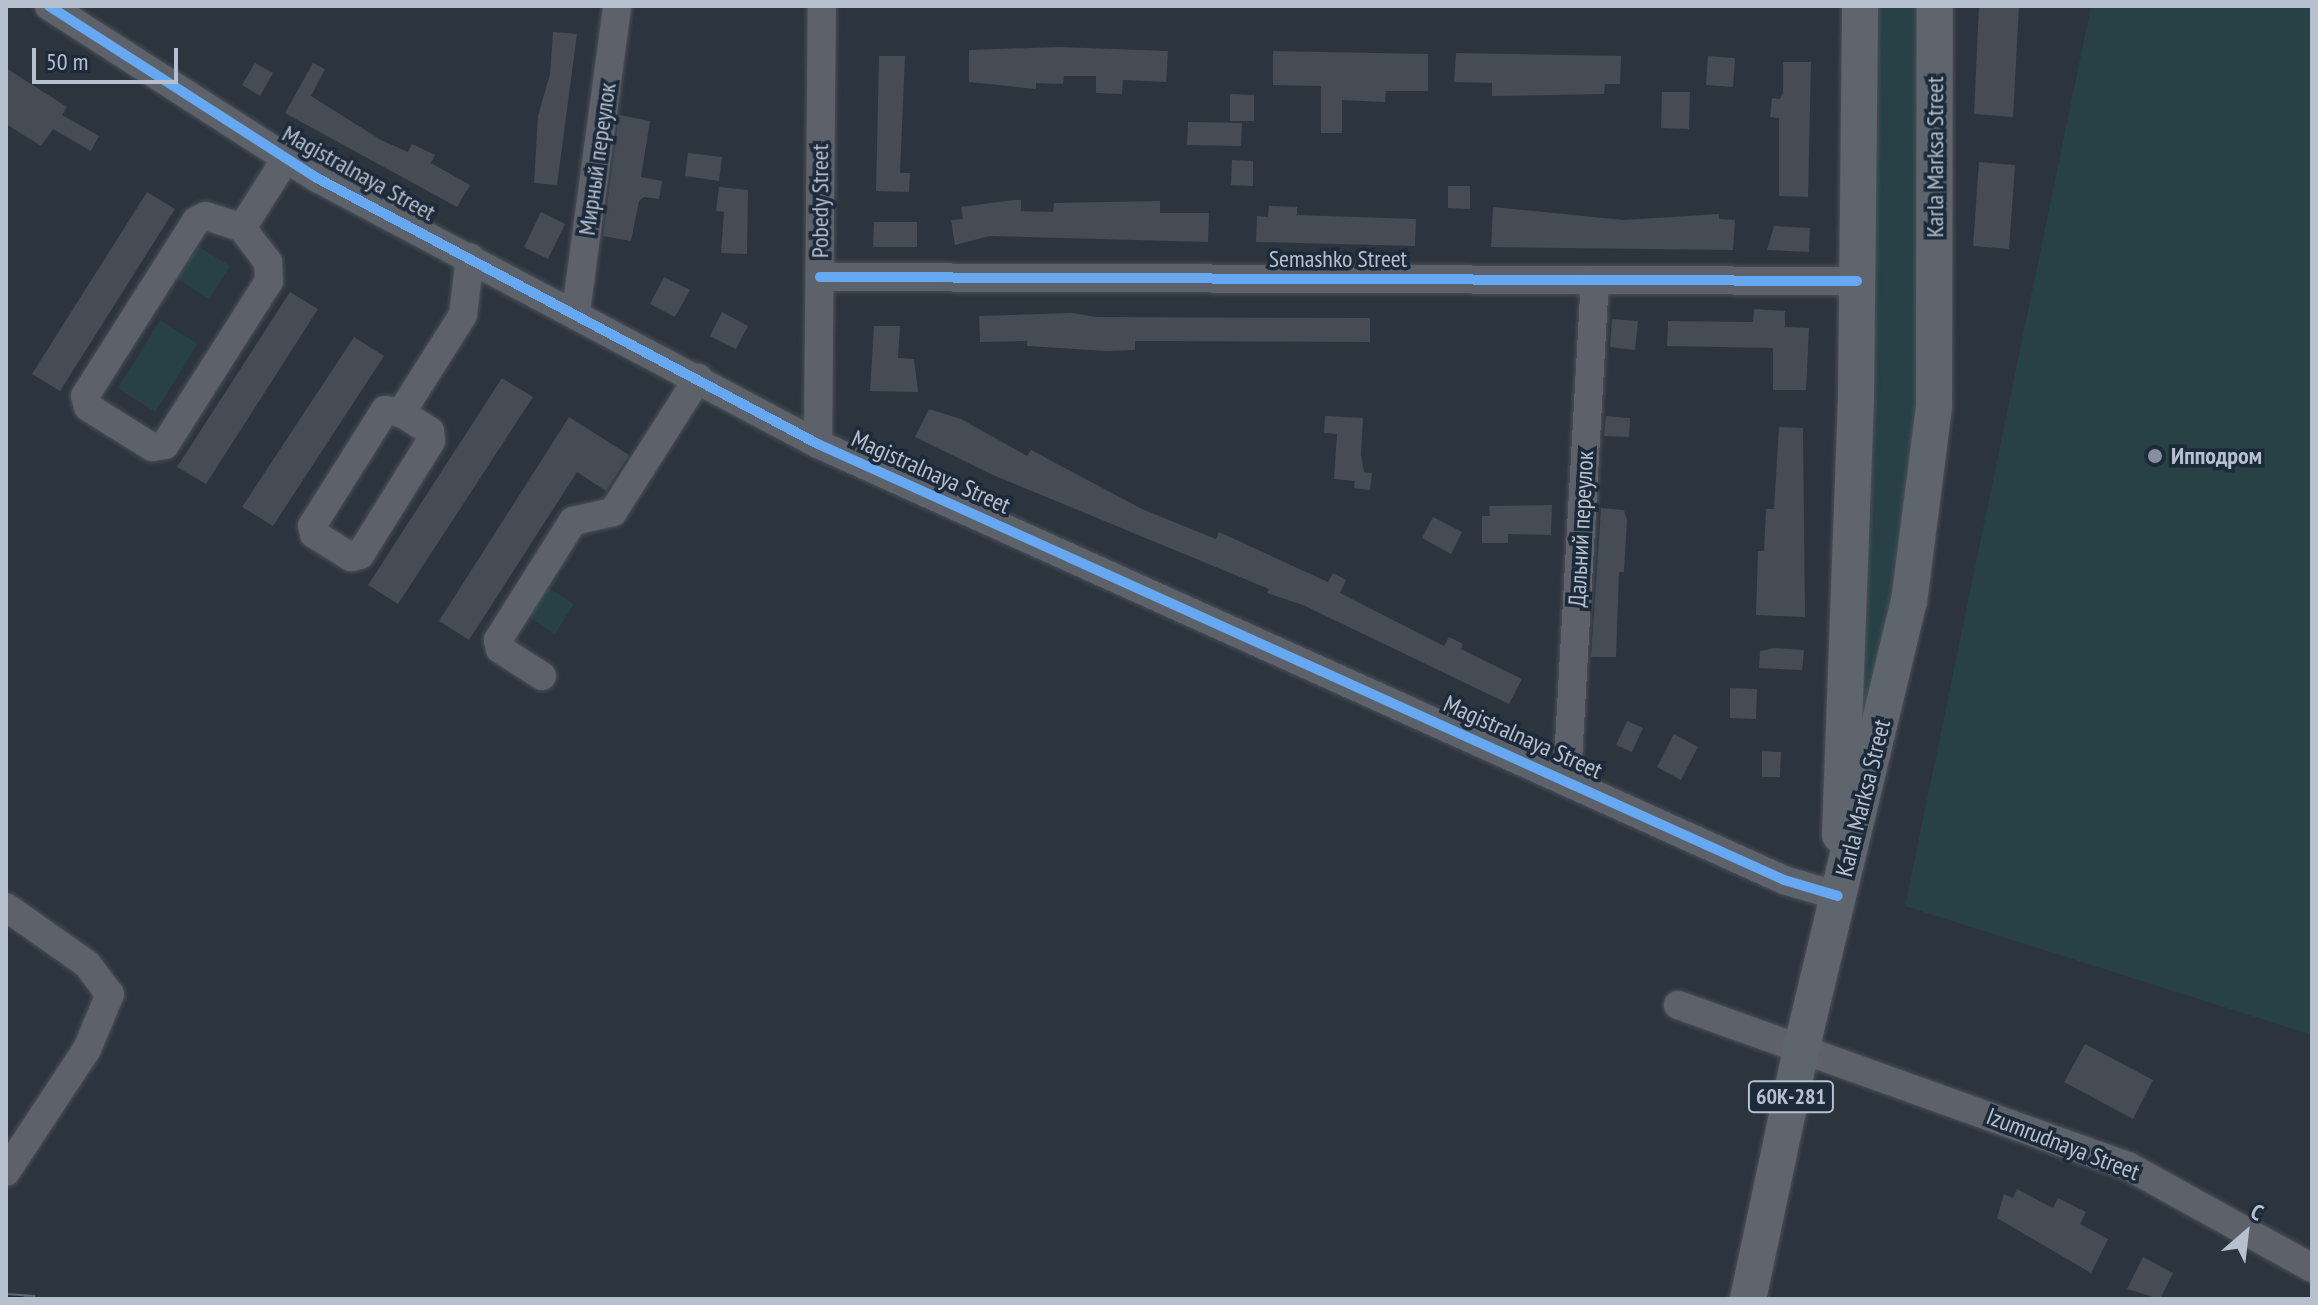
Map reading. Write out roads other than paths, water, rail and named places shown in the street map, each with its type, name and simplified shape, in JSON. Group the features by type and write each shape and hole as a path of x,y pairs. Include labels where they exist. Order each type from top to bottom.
{"main road":[{"name":"Karla Marksa Street","path":"1838,896 1857,281 1860,6"},
{"name":"Karla Marksa Street","path":"1838,896 1909,602 1934,406 1935,6"},
{"name":"60К-281","path":"1748,1299 1802,1046 1838,896"}],"street":[{"name":"Magistralnaya Street","path":"49,6 287,157 818,444 1567,779 1784,880 1838,896"},
{"name":"Мирный переулок","path":"576,311 617,6"},
{"name":"Pobedy Street","path":"818,444 822,6"},
{"path":"242,228 287,157"},
{"path":"206,216 242,228 268,262 269,281 165,445 152,447 88,407 85,396 196,221 206,216"},
{"path":"401,413 463,315 470,257"},
{"name":"Semashko Street","path":"820,277 1857,281"},
{"name":"Дальний переулок","path":"1567,779 1595,280"},
{"path":"542,676 500,649 498,640 573,521 613,512 698,378"},
{"path":"385,410 401,413 430,431 431,441 360,555 351,557 314,534 312,526 385,410"},
{"path":"6,907 87,964 110,994 87,1049 6,1172"},
{"name":"Izumrudnaya Street","path":"1678,1005 1802,1046 2128,1166 2312,1268"}],"railway":[{"path":"6,1297 35,1299"}],"place":[{"name":"Ипподром","path":"2155,456"}]}
